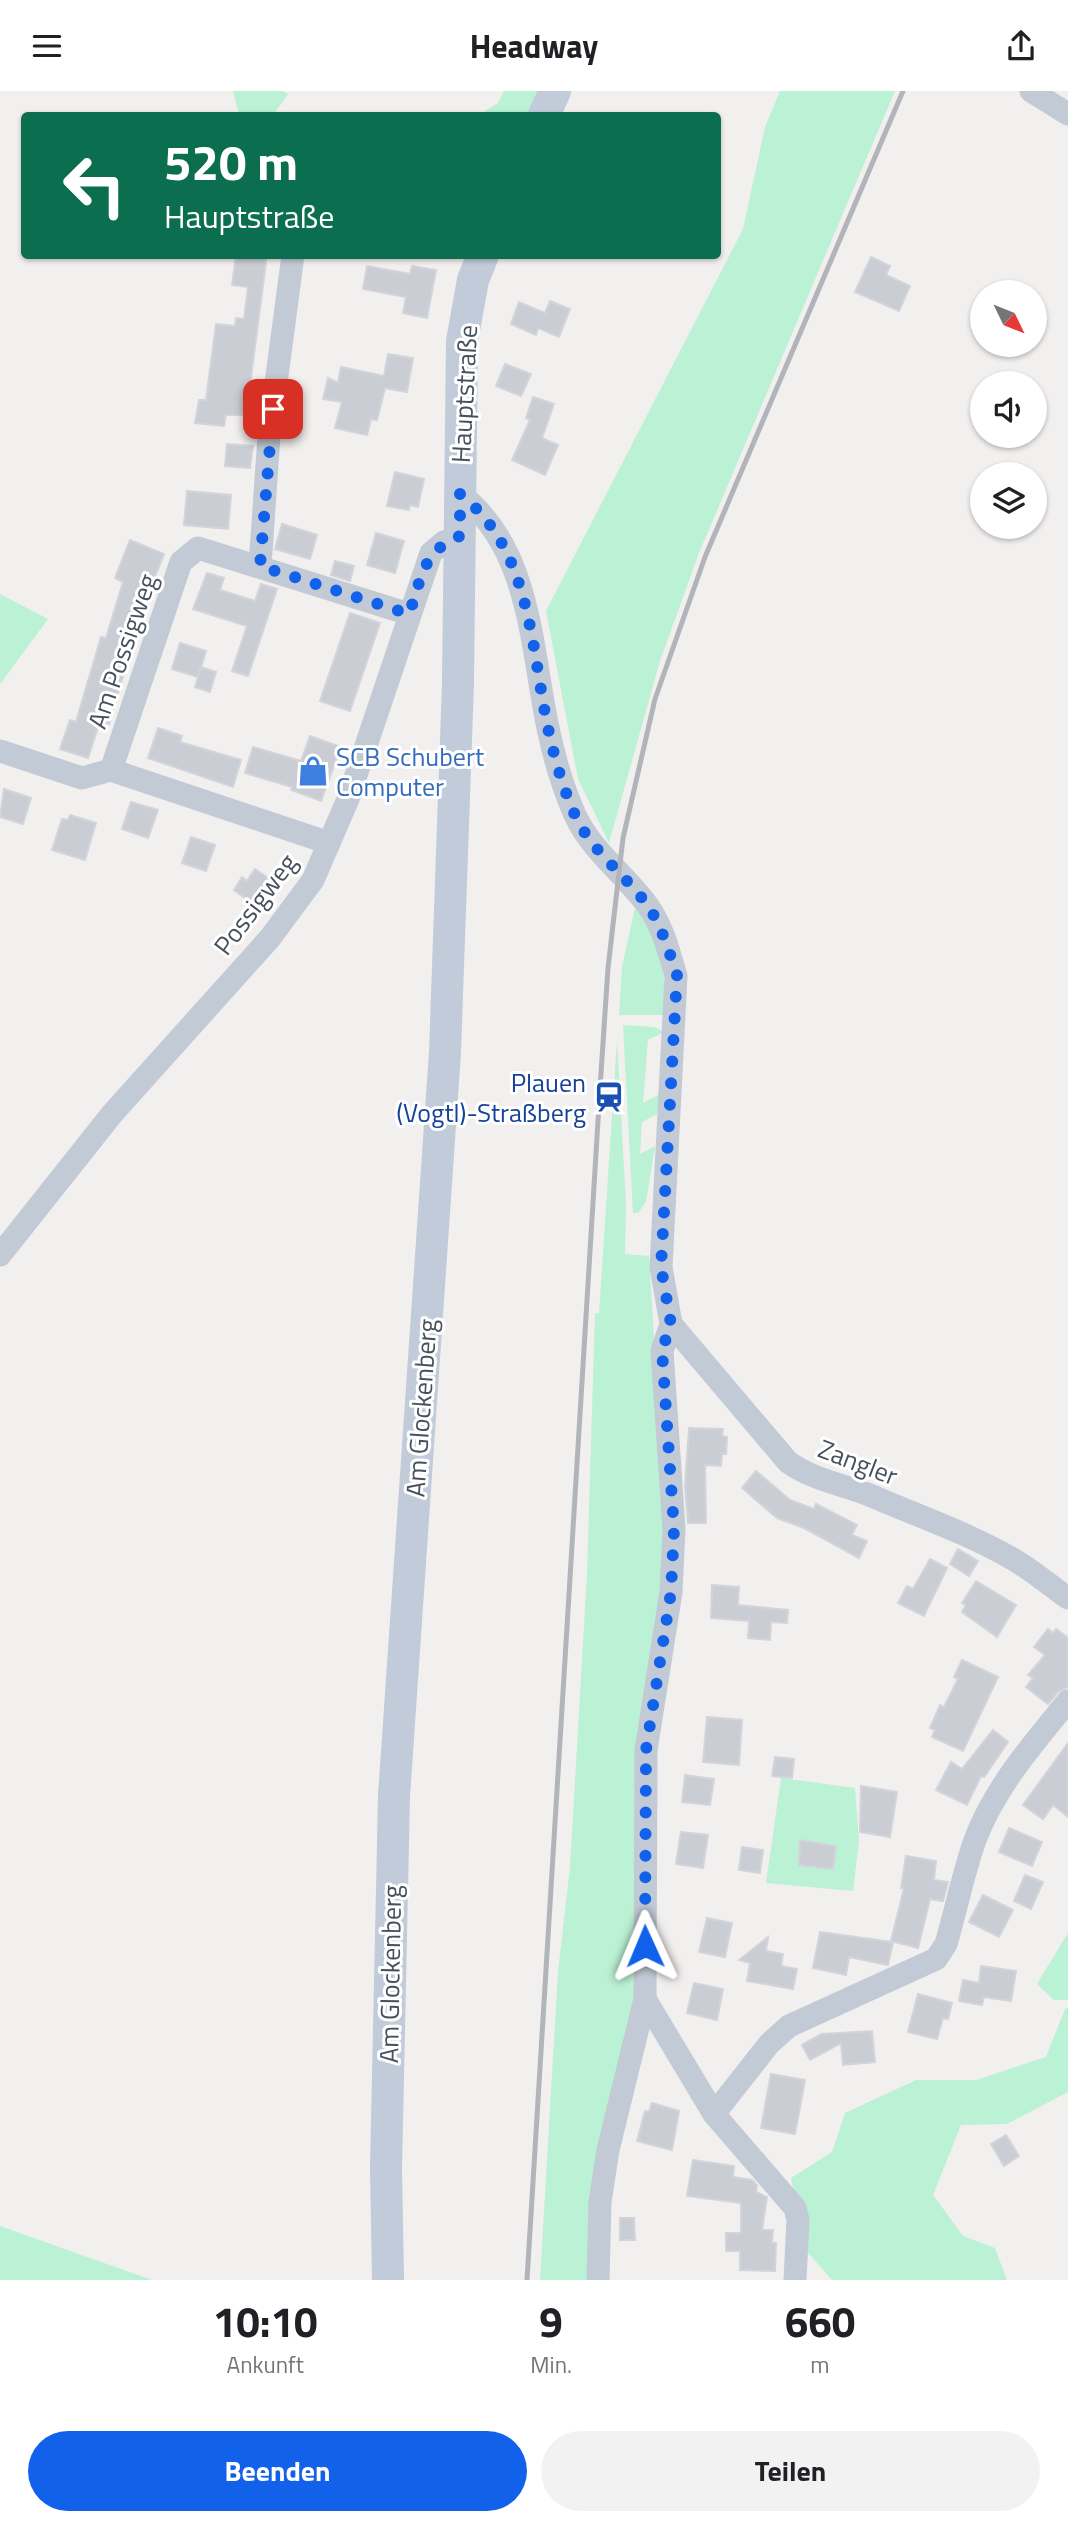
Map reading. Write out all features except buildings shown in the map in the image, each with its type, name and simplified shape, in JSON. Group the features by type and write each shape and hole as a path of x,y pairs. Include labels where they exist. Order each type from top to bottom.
{"main road":[{"path":"545,112 555,91"},
{"name":"Hauptstraße","path":"460,536 463,341 473,280 481,259"},
{"name":"Am Glockenberg","path":"388,2280 386,2168 394,1796 445,1052 458,684 460,536"}],"street":[{"path":"1031,91 1068,114"},
{"path":"260,566 269,436 292,259"},
{"path":"460,494 477,507 490,523 514,569 524,599 548,730 576,817 593,846 648,907 666,942 677,975 661,1267 671,1324 662,1350 674,1529 671,1592 646,1750 645,1999 608,2150 600,2202 598,2280"},
{"name":"Possigweg","path":"0,1255 113,1114 270,938 313,880 348,799 431,553 444,542 460,536"},
{"name":"Am Possigweg","path":"329,843 111,770 181,562 198,548 409,614"},
{"path":"0,751 82,778 111,770"},
{"name":"Zangler","path":"671,1324 788,1462 801,1471 827,1483 866,1494 981,1542 1013,1559 1068,1598"},
{"path":"714,2114 769,2044 789,2026 936,1959 946,1944 975,1840 991,1807 1005,1781 1068,1701"},
{"path":"645,1999 714,2114 795,2208 798,2220 795,2280"}],"green space":[{"path":"233,91 283,91 288,94 275,112 238,112"},
{"path":"504,91 545,91 536,112 484,112 498,103"},
{"path":"780,91 895,91 699,553 660,661 609,843 578,779 546,611 743,229 765,127"},
{"path":"0,594 48,619 0,684"},
{"path":"635,908 644,920 660,959 667,1015 619,1015 622,967"},
{"path":"623,1025 654,1027 664,1032 648,1040 643,1103 660,1094 657,1114 642,1122 640,1154 655,1146 646,1202 638,1213 633,1213"},
{"path":"617,1040 626,1205 625,1254 649,1256 666,1528 634,2000 589,2280 540,2280 558,1972 570,1867 587,1574 595,1313 599,1313"},
{"path":"781,1778 855,1788 859,1840 853,1891 766,1883"},
{"path":"1068,1933 1068,2000 1054,2000 1037,1984"},
{"path":"1068,2008 1068,2092 1007,2124 961,2125 933,2195 963,2236 995,2248 1007,2280 832,2280 803,2247 791,2178 832,2152 845,2113 916,2080 976,2080 1046,2057 1065,2009"},
{"path":"0,2226 152,2280 0,2280"}],"railway":[{"path":"527,2280 600,1088 608,968 623,838 655,699 705,557 903,91"}],"place":[{"name":"SCB Schubert Computer","path":"313,771"},
{"name":"Plauen (Vogtl)-Straßberg","path":"609,1097"}],"route":[{"path":"273,409 260,566 409,614 431,553 444,542 460,536 460,494 477,507 490,523 510,559 524,599 548,730 576,817 593,846 648,907 666,942 677,975 661,1267 671,1324 662,1350 674,1529 671,1592 646,1750 645,1946"}]}
